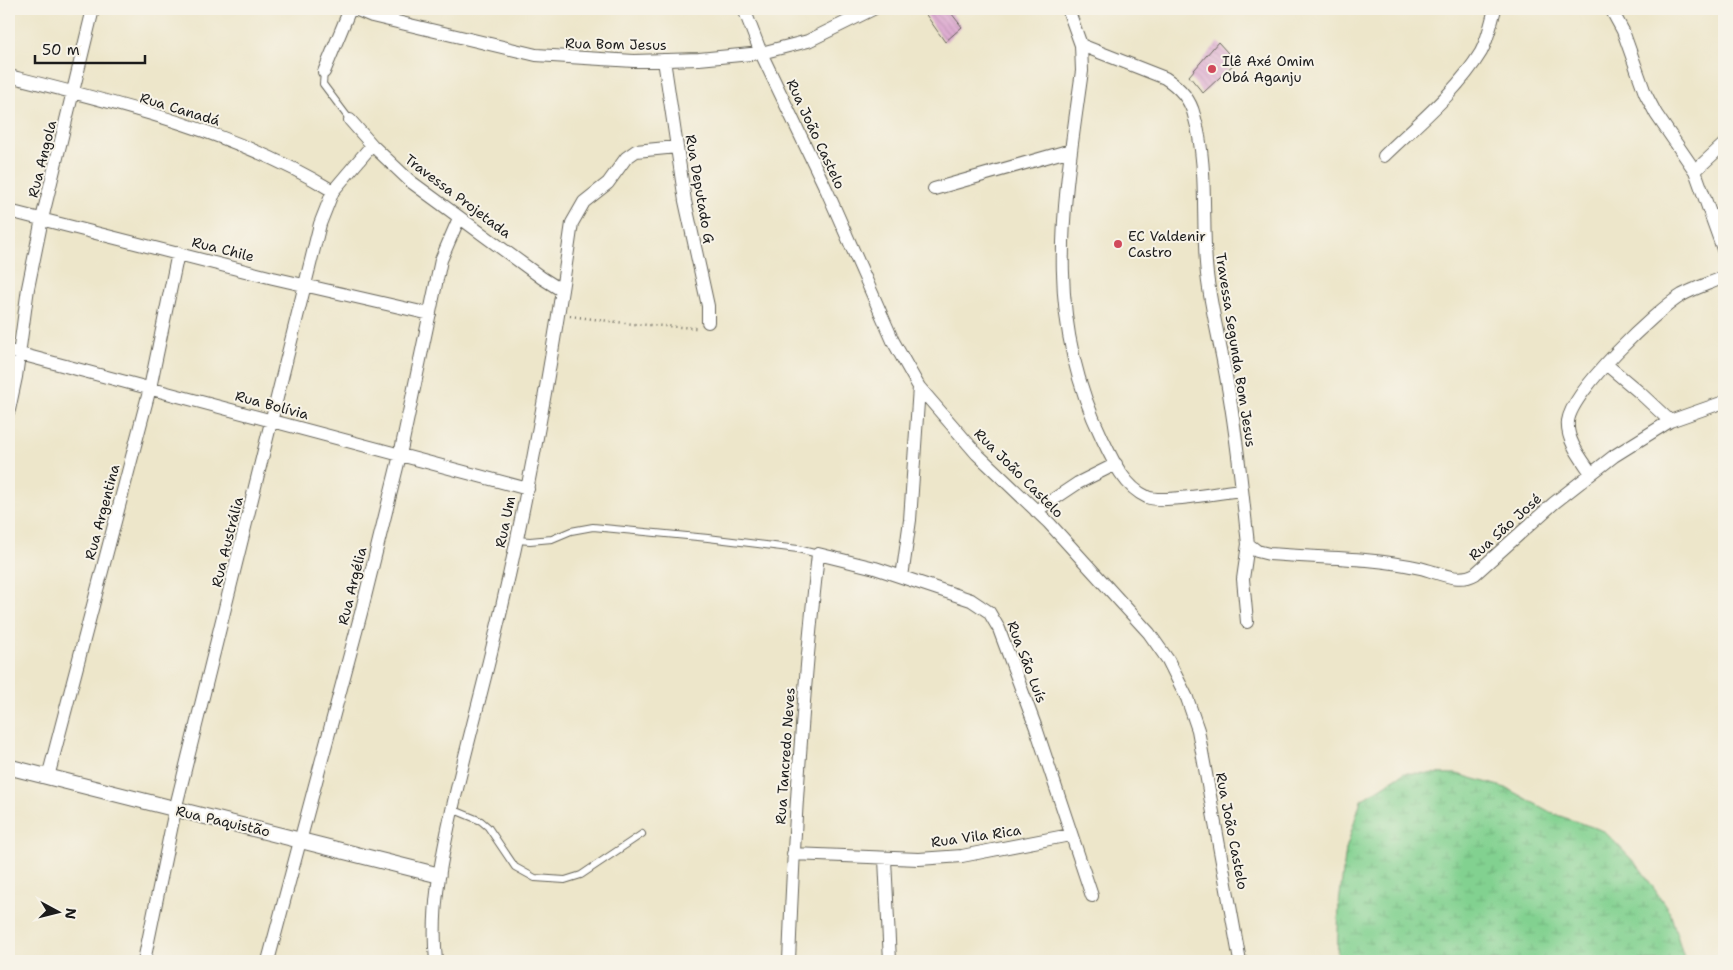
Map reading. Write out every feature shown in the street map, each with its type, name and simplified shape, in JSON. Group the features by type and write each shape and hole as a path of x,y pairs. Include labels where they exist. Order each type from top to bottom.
{"street":[{"name":"Rua Angola","path":"9,410 14,352 42,219 93,9"},
{"name":"Travessa Projetada","path":"324,72 350,9"},
{"name":"Rua Bom Jesus","path":"355,9 372,16 536,55 599,60 664,60 761,53 808,40 873,9"},
{"name":"Rua João Castelo","path":"744,9 761,53 827,191 894,341 919,387 977,454 1036,511 1149,633 1168,660 1187,698 1198,730 1236,929 1240,961"},
{"path":"1068,9 1081,45 1082,71 1062,225 1063,297 1070,347 1082,390 1094,423 1116,464 1134,488 1151,499 1169,499 1240,490 1248,544 1243,579 1247,622"},
{"path":"1384,156 1440,102 1472,65 1482,51 1495,9"},
{"path":"1611,9 1623,31 1645,93 1656,114 1695,170 1724,252"},
{"name":"Travessa Segunda Bom Jesus","path":"1081,45 1165,78 1175,84 1191,105 1197,124 1202,163 1204,252 1207,281 1234,421 1240,490"},
{"name":"Rua Deputado G","path":"664,60 685,201 708,306 708,322"},
{"name":"Rua Canadá","path":"9,76 74,92 239,143 288,165 333,191"},
{"name":"Travessa Projetada","path":"350,120 372,145 410,182 561,290"},
{"path":"1695,170 1724,144"},
{"name":"Rua Austrália","path":"144,961 175,810 320,224 333,191 372,145"},
{"name":"Rua Um","path":"436,961 434,921 438,875 528,489 572,223 584,202 608,183 626,158 636,151 678,147"},
{"path":"934,189 1071,150"},
{"name":"Rua Chile","path":"9,211 304,285 430,314"},
{"name":"Rua Argélia","path":"268,961 353,642 400,455 440,260 459,218"},
{"name":"Rua Argentina","path":"48,777 150,388 178,253"},
{"path":"1591,473 1571,440 1568,421 1571,410 1579,398 1622,347 1668,305 1683,295 1724,276"},
{"name":"Rua Bolívia","path":"14,352 528,489"},
{"path":"1607,365 1640,392 1670,422"},
{"path":"902,577 911,510 919,387"},
{"name":"Rua São José","path":"1248,544 1257,551 1269,554 1407,565 1464,578 1476,574 1554,502 1638,440 1670,422 1724,402"},
{"path":"1036,511 1078,483 1116,464"},
{"name":"Rua São Luís","path":"818,554 865,565 971,600 981,605 995,620 1036,728 1070,835 1092,896"},
{"name":"Rua Tancredo Neves","path":"789,961 793,854 808,641 818,554"},
{"name":"Rua Paquistão","path":"9,767 438,875"},
{"name":"Rua Vila Rica","path":"793,854 919,859 962,856 1070,835"},
{"path":"885,858 890,961"}],"lane":[{"name":"Travessa Projetada","path":"324,72 323,84 350,120"},
{"path":"517,540 552,539 571,531 592,526 798,549 818,554"},
{"path":"452,809 481,821 488,827 516,867 535,878 565,880 581,875 642,834"}],"path":[{"path":"557,314 684,329 700,328 708,322"}],"green space":[{"path":"1404,773 1457,774 1506,788 1554,814 1604,831 1640,868 1670,912 1685,961 1337,961 1339,903 1346,849 1361,800"}],"building":[{"path":"922,9 948,9 962,27 945,42"},
{"name":"Ilê Axé Omim Obá Aganju","path":"1218,42 1236,62 1203,93 1189,76"}],"place":[{"name":"Ilê Axé Omim Obá Aganju","path":"1212,69"},
{"name":"EC Valdenir Castro","path":"1118,244"}]}
